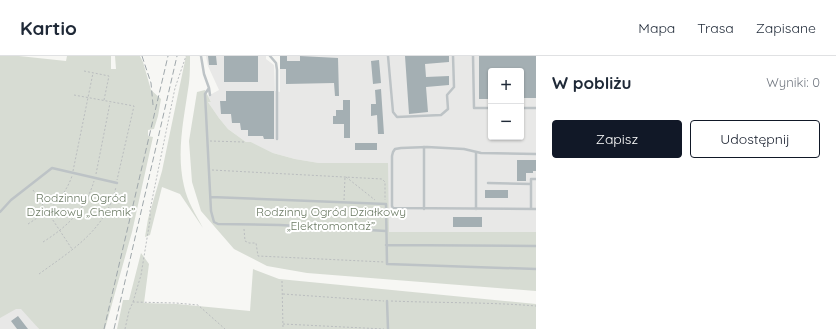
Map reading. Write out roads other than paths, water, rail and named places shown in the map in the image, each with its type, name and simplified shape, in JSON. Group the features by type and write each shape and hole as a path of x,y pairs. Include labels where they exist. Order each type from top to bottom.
{"lane":[{"path":"201,56 210,95"},
{"path":"270,56 276,63 277,70 277,139"},
{"path":"388,56 393,112 397,117 441,115 448,109 447,95 454,87 453,56"},
{"path":"473,56 474,108 488,108"},
{"path":"209,88 205,94 211,211 214,222 218,224 386,231"},
{"path":"524,108 536,108"},
{"path":"424,147 424,209"},
{"path":"536,154 476,152 464,149 424,147 395,149 393,152 392,206 393,208 424,209 536,208"},
{"path":"476,152 476,209"},
{"path":"0,212 11,200 52,168 117,183"},
{"path":"531,209 531,179 536,179"},
{"path":"488,183 531,184"},
{"path":"30,186 33,190"},
{"path":"211,197 386,204 386,262 391,266 536,269"},
{"path":"386,245 536,246"},
{"path":"387,301 388,329"}],"railway":[{"path":"142,56 151,83 153,105"},
{"path":"104,329 168,56"},
{"path":"114,329 177,56"}],"park label":[{"name":"Rodzinny Ogród Działkowy „Chemik”","path":"81,205"},
{"name":"Rodzinny Ogród Działkowy „Elektromontaż”","path":"331,219"}]}
